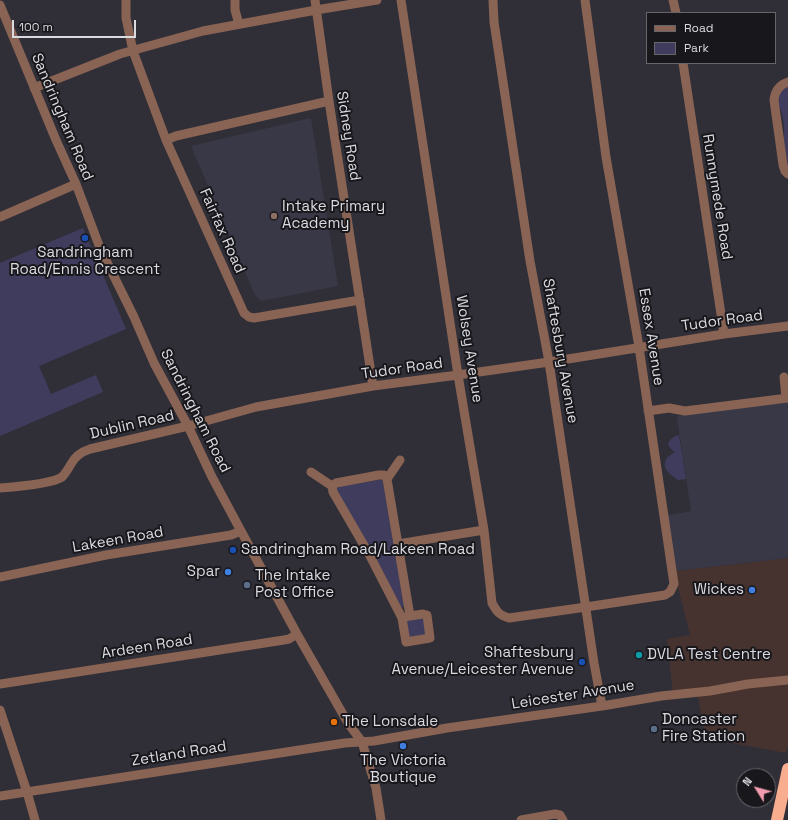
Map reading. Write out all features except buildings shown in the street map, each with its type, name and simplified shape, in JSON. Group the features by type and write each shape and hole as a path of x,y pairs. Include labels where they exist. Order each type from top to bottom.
{"highway":[{"path":"777,820 788,769"}],"street":[{"name":"Fairfax Road","path":"126,0 126,18 133,51 166,140 244,314 248,317 254,318 360,300"},
{"path":"235,0 235,10 239,24"},
{"path":"34,88 120,54 203,31 239,24 315,5 376,0"},
{"name":"Wolsey Avenue","path":"401,0 458,375 484,530 492,603 496,611 509,618 586,607"},
{"name":"Shaftesbury Avenue","path":"493,0 494,22 529,253 549,362 594,663 602,706"},
{"name":"Essex Avenue","path":"586,0 606,157 639,347 674,584 670,592 665,595 586,607"},
{"path":"674,0 676,12"},
{"name":"Sandringham Road","path":"0,5 56,140 76,184 100,248 154,362 188,426 240,531 296,634 348,723 362,742 376,788 381,820"},
{"name":"Sidney Road","path":"315,5 328,101 373,386"},
{"name":"Runnymede Road","path":"683,64 724,334"},
{"path":"788,82 780,86 775,94 774,100 783,165 788,174"},
{"path":"166,140 176,136 328,101"},
{"path":"0,217 76,184"},
{"name":"Tudor Road","path":"188,426 256,407 373,386 549,362 724,334 788,326"},
{"path":"648,411 669,408 685,411 787,398 784,377"},
{"name":"Dublin Road","path":"0,488 56,480 62,477 75,457 82,452 188,426"},
{"path":"387,479 400,460"},
{"path":"311,472 332,486 333,492 406,617 398,544 387,479 384,475 380,475 336,482 332,486"},
{"path":"398,544 484,530"},
{"name":"Lakeen Road","path":"0,577 106,555 231,535 240,531"},
{"name":"Ardeen Road","path":"0,684 284,640 289,639 296,634"},
{"name":"Leicester Avenue","path":"362,742 447,728 602,706 677,693 710,691 748,684 788,680"},
{"path":"0,710 35,820"},
{"name":"Zetland Road","path":"0,796 345,743 362,742"},
{"path":"521,820 555,814 562,818"}],"shaded area":[{"name":"Intake Primary Academy","path":"311,118 338,286 261,301 255,295 191,146"},
{"path":"788,400 788,558 674,571 665,516 691,511 677,417 684,412"},
{"path":"788,558 788,745 786,753 721,741 706,743 697,692 673,694 667,639 690,635 674,571"}],"green space":[{"path":"788,87 788,169 783,138 783,120 778,104 778,98 783,90"},
{"path":"83,228 126,329 39,366 51,394 96,375 103,392 0,436 0,263"},
{"path":"679,435 686,479 678,480 667,471 665,462 667,458 675,452 668,445 669,441 673,437"},
{"path":"382,480 383,483 404,606 402,608 336,491 340,486"},
{"path":"406,619 424,619 426,633 422,636 410,638 408,635"}],"place":[{"name":"Intake Primary Academy","path":"274,216"},
{"name":"Sandringham Road/Ennis Crescent","path":"85,238"},
{"name":"Sandringham Road/Lakeen Road","path":"233,550"},
{"name":"Spar","path":"228,572"},
{"name":"The Intake Post Office","path":"247,585"},
{"name":"Wickes","path":"752,590"},
{"name":"DVLA Test Centre","path":"639,655"},
{"name":"Shaftesbury Avenue/Leicester Avenue","path":"582,662"},
{"name":"The Lonsdale","path":"334,722"},
{"name":"Doncaster Fire Station","path":"654,729"},
{"name":"The Victoria Boutique","path":"403,746"}]}
